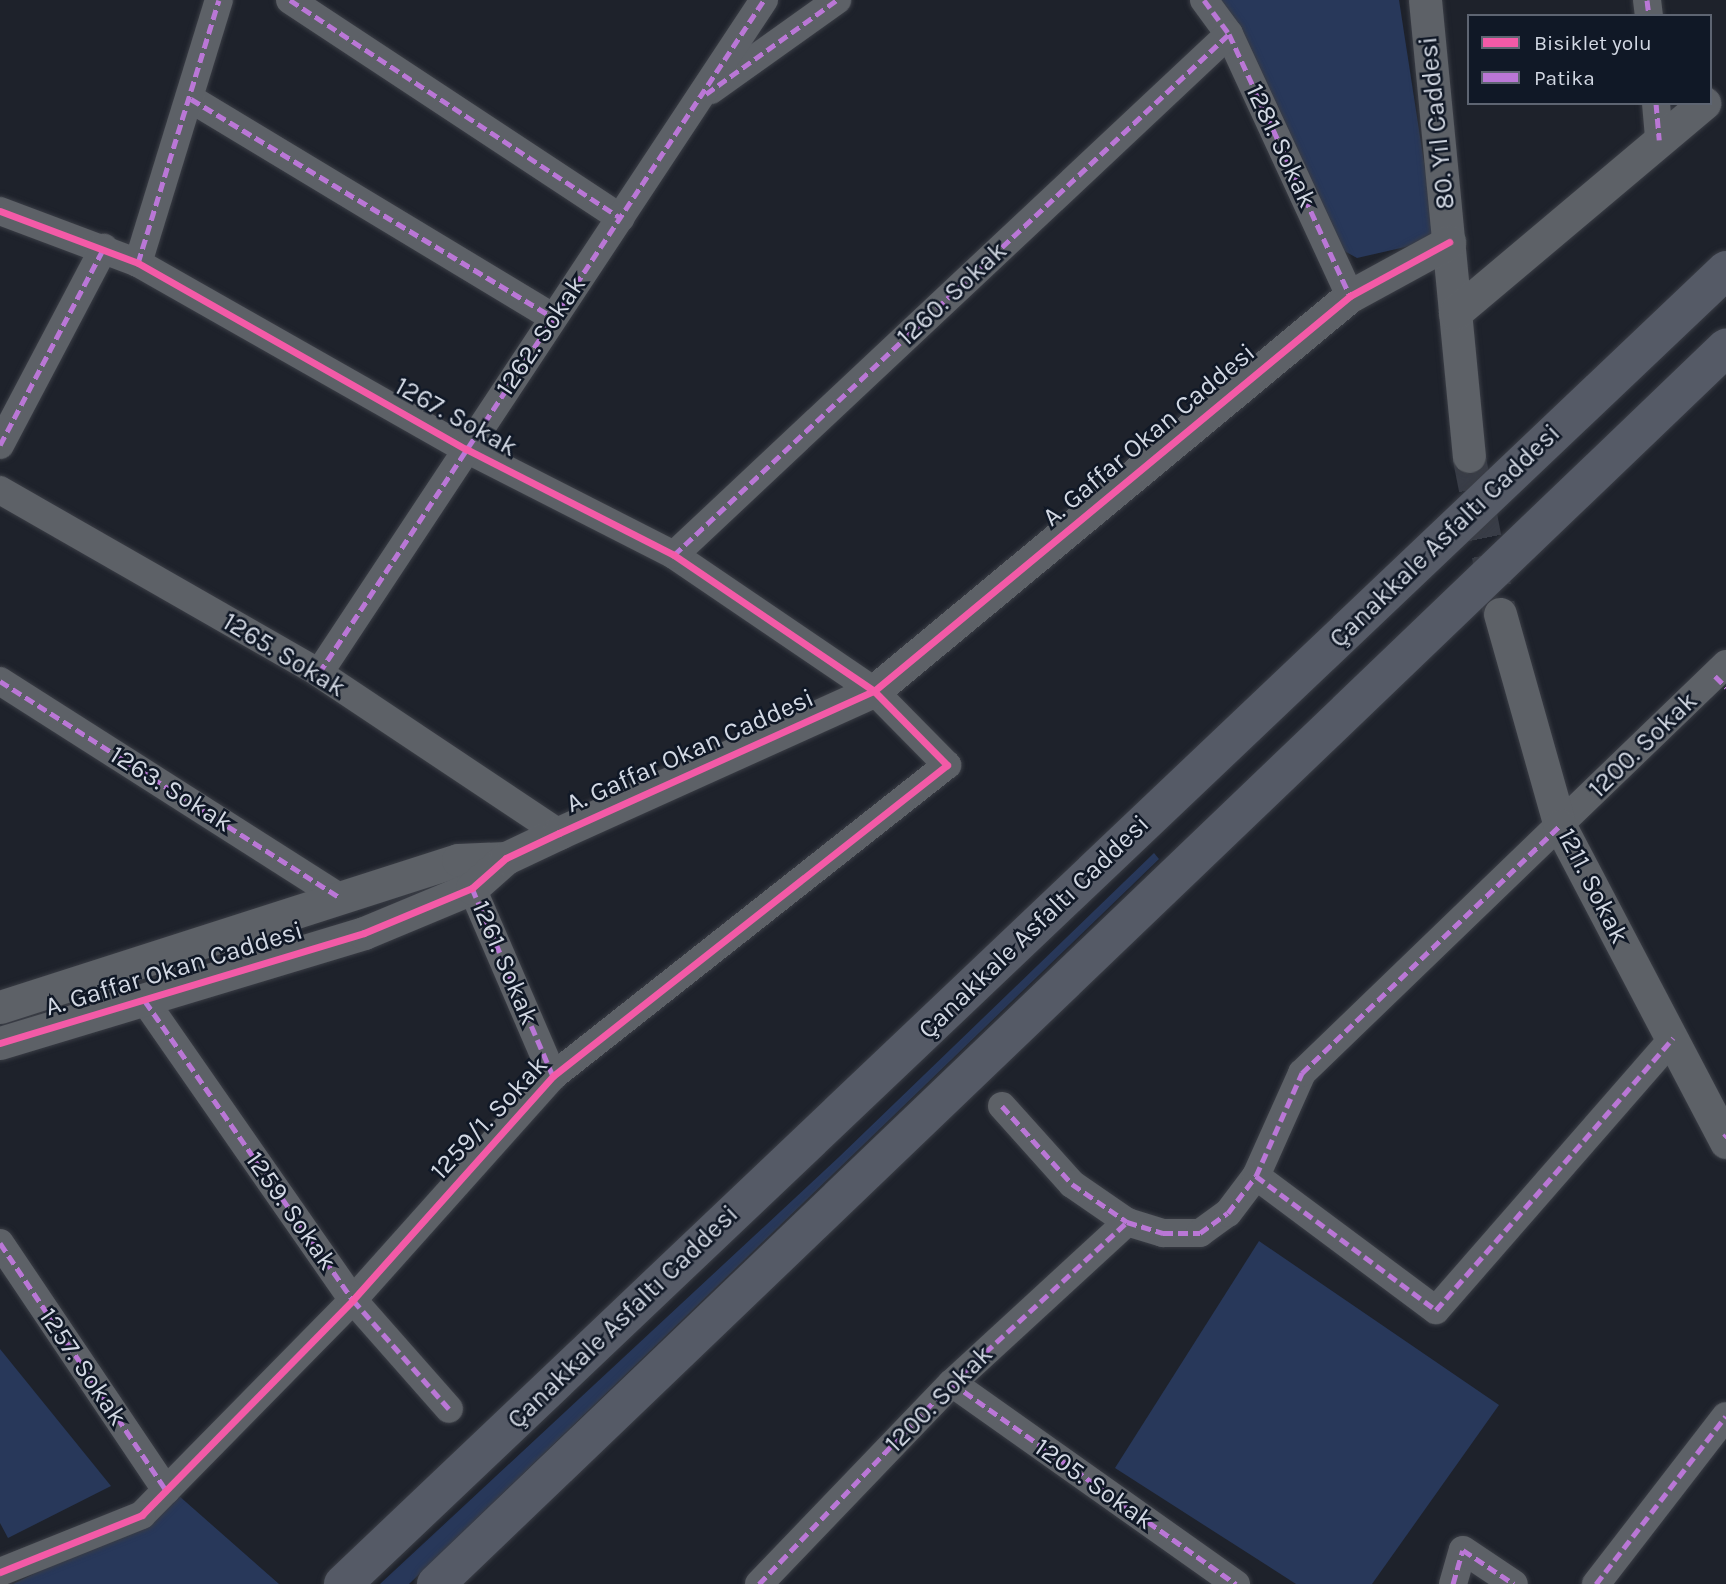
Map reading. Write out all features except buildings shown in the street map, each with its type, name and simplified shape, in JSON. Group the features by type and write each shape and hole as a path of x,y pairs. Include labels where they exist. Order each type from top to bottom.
{"highway":[{"name":"Çanakkale Asfaltı Caddesi","path":"343,1584 1726,270"},
{"path":"436,1584 1726,348"}],"street":[{"path":"138,263 191,99 219,0"},
{"path":"290,0 620,218"},
{"name":"1262. Sokak","path":"319,673 764,0"},
{"path":"698,100 837,0"},
{"name":"1281. Sokak","path":"1204,0 1229,33 1350,296"},
{"name":"80. Yıl Caddesi","path":"1424,0 1469,456"},
{"name":"1260. Sokak","path":"674,555 1229,33"},
{"path":"1712,97 1726,86"},
{"path":"191,99 554,317"},
{"path":"1656,105 1659,140"},
{"path":"1455,313 1702,105"},
{"name":"1267. Sokak","path":"0,211 138,263 466,449 674,555 874,691 947,765"},
{"name":"A. Gaffar Okan Caddesi","path":"0,1043 364,933 472,888 506,858 874,691 1350,296 1449,242"},
{"path":"0,444 104,248"},
{"name":"1265. Sokak","path":"0,490 319,673 559,833"},
{"name":"1211. Sokak","path":"1500,614 1560,826 1725,1138"},
{"name":"1200. Sokak","path":"1002,1106 1072,1184 1127,1222 1163,1233 1200,1233 1228,1213 1256,1176 1302,1073 1560,826 1722,676"},
{"name":"1263. Sokak","path":"0,681 341,898"},
{"name":"1259/1. Sokak","path":"0,1572 142,1515 353,1300 553,1076 947,765"},
{"name":"A. Gaffar Okan Caddesi","path":"0,1007 458,860 506,858"},
{"name":"1261. Sokak","path":"472,888 553,1076"},
{"name":"1259. Sokak","path":"145,1001 353,1300 449,1409"},
{"path":"1256,1176 1436,1310 1673,1038"},
{"name":"1200. Sokak","path":"759,1584 952,1383 1127,1222"},
{"name":"1257. Sokak","path":"0,1243 166,1490"},
{"name":"1205. Sokak","path":"952,1383 1236,1584"},
{"path":"1596,1584 1726,1416"},
{"path":"1452,1584 1463,1550 1514,1584"}],"shaded area":[{"path":"1208,0 1399,0 1436,240 1357,258 1337,247"},
{"path":"1154,853 1159,859 409,1584 380,1584 839,1157"},
{"path":"1259,1241 1499,1405 1372,1584 1296,1584 1115,1468"},
{"path":"0,1349 111,1486 8,1538 0,1523"},
{"path":"178,1495 279,1584 13,1584 137,1523"}],"tunnel":[{"path":"1469,456 1500,614"}],"marked path":[{"path":"138,263 219,0"},
{"path":"290,0 620,218"},
{"path":"319,673 764,0"},
{"path":"706,94 837,0"},
{"path":"1204,0 1229,34 1350,296"},
{"path":"1647,0 1649,14"},
{"path":"674,555 1229,34"},
{"path":"191,99 553,317"},
{"path":"1656,105 1659,140"},
{"path":"0,445 104,248"},
{"path":"1715,676 1726,687"},
{"path":"0,681 341,898"},
{"path":"1002,1106 1072,1184 1127,1222 1163,1233 1200,1233 1228,1213 1256,1176 1302,1073 1560,826"},
{"path":"472,888 553,1076"},
{"path":"145,1001 353,1300 449,1409"},
{"path":"1256,1176 1436,1310 1673,1038"},
{"path":"759,1584 952,1383 1127,1222"},
{"path":"0,1243 166,1490"},
{"path":"952,1383 1236,1584"},
{"path":"1596,1584 1726,1416"},
{"path":"1453,1584 1463,1550 1514,1584"}],"cycle path":[{"path":"0,211 138,263 466,449 674,555 874,691 947,765 553,1076 353,1300 142,1515 0,1572"},
{"path":"0,1043 364,933 472,888 506,858 874,691 1350,296 1449,242"}]}
